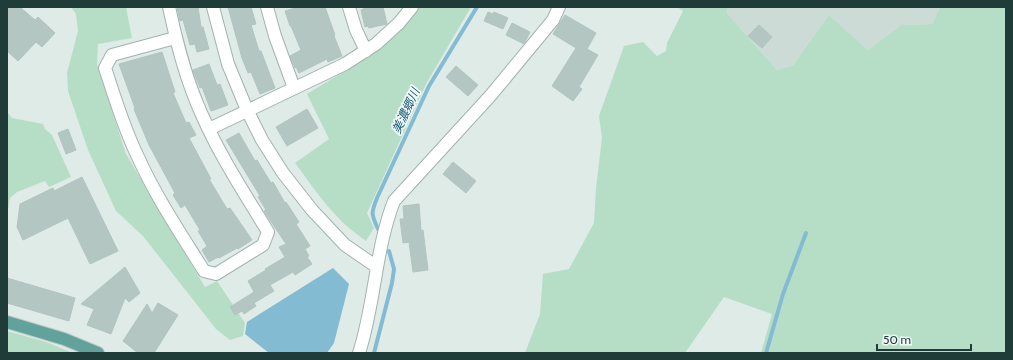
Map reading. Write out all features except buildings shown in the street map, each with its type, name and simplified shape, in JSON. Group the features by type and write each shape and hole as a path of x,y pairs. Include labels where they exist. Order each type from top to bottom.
{"main road":[{"path":"7,322 64,339 98,353"}],"street":[{"path":"169,7 175,38 186,77 202,116 221,154 268,232 262,246 216,274 204,271 158,196 126,130 105,68 112,55 175,38"},
{"path":"213,7 228,64 247,110 262,140 283,173 312,210 345,245 377,267"},
{"path":"267,7 275,36 294,88"},
{"path":"349,7 356,30 366,51"},
{"path":"209,129 345,64 376,44 399,23 412,7"},
{"path":"359,353 388,218 394,202 491,95 552,20 559,7"}],"shaded area":[{"path":"728,7 940,7 932,24 901,25 868,50 829,15 793,65 777,70 727,13"}],"green space":[{"path":"71,7 126,7 132,38 98,44 97,64 126,154 205,287 217,281 245,323 243,336 230,340 216,329 143,236 116,211 88,150 68,91 67,73 78,31 76,14"},
{"path":"419,7 471,7 426,84 367,213 374,228 366,241 336,215 319,196 295,163 329,139 307,94 383,46 408,22"},
{"path":"677,7 728,7 727,13 777,70 793,65 829,15 868,50 901,25 932,24 940,7 1006,7 1006,353 761,353 772,314 724,297 685,353 525,353 540,314 543,274 569,269 594,223 596,188 602,138 599,116 624,46 643,42 657,56 666,51 667,43 683,11"},
{"path":"7,112 12,118 43,124 45,129 52,135 71,177 49,187 45,181 17,192 10,198 7,215"},
{"path":"7,331 46,342 73,353 7,353"}],"water":[{"path":"333,268 349,284 334,343 327,353 269,353 245,334 247,322"}],"waterway":[{"name":"美濃郷川","path":"378,229 373,214 377,198 429,86 477,7"},
{"path":"766,353 783,294 806,233"},
{"name":"美濃郷川","path":"374,353 392,283 394,269 389,251"}]}
